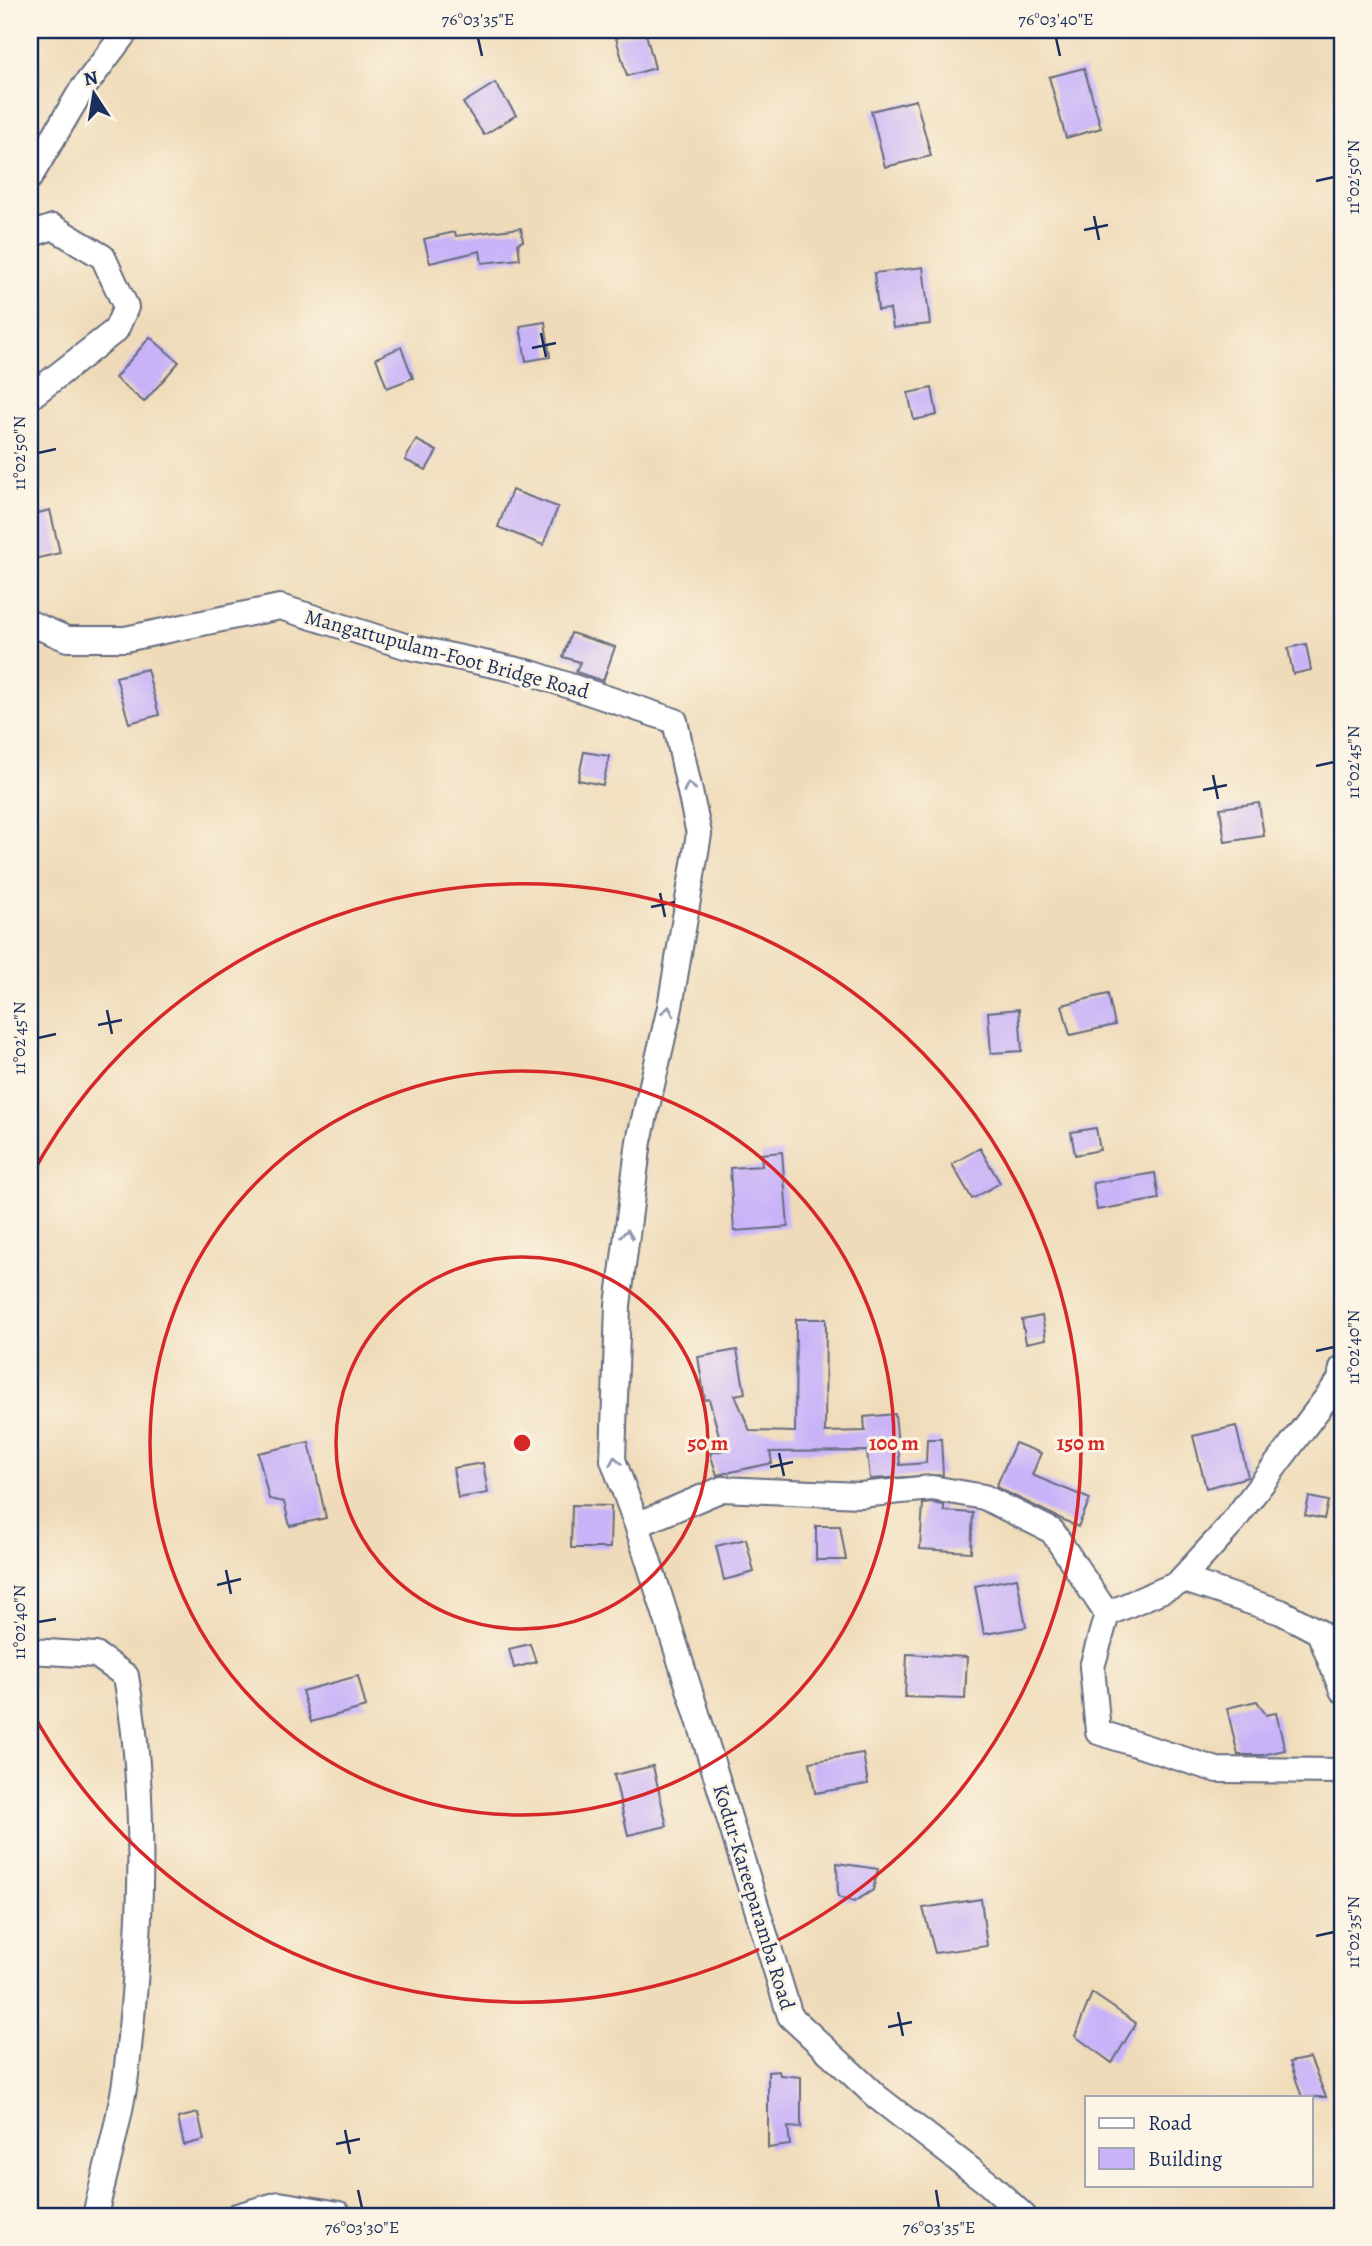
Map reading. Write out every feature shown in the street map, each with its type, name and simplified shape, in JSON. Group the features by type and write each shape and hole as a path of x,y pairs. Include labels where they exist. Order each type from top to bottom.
{"street":[{"path":"30,177 81,91 127,30"},
{"path":"30,235 53,226 103,257 126,307 116,330 30,397"},
{"name":"Mangattupulam-Foot Bridge Road","path":"30,622 67,639 125,639 280,607 405,646 531,673 675,721 699,834 670,1007 639,1141 618,1305 613,1460 637,1525"},
{"path":"1107,1614 1177,1584 1182,1579 1229,1527 1340,1380 1342,1368"},
{"path":"637,1525 722,1489 860,1495 932,1488 984,1497 1052,1531 1107,1614 1092,1667 1098,1732 1217,1770 1342,1770"},
{"name":"Kodur-Kareeparamba Road","path":"637,1525 790,2015 877,2097 988,2183 1024,2216"},
{"path":"1182,1579 1281,1612 1319,1632 1342,1690"},
{"path":"30,1651 96,1656 126,1676 137,1737 140,1889 125,2077 95,2216"},
{"path":"237,2216 279,2204 340,2214"}],"building":[{"path":"645,30 655,68 627,76 616,38"},
{"path":"1084,68 1101,128 1066,138 1049,77"},
{"path":"495,83 516,115 484,135 463,103"},
{"path":"916,100 931,156 885,167 871,111"},
{"path":"521,228 523,241 518,243 520,259 482,263 480,251 430,263 424,239 455,232 456,236"},
{"path":"923,267 930,324 893,328 890,309 878,310 874,273"},
{"path":"545,322 550,357 526,361 520,326"},
{"path":"150,337 179,362 144,402 115,378"},
{"path":"401,347 413,378 387,388 376,358"},
{"path":"932,388 937,415 914,420 908,393"},
{"path":"416,440 437,451 426,470 405,460"},
{"path":"512,490 558,507 543,545 498,527"},
{"path":"50,510 60,553 30,560 30,515"},
{"path":"571,633 615,647 603,681 576,672 580,662 563,657"},
{"path":"1306,644 1311,670 1293,674 1288,648"},
{"path":"147,669 159,715 129,723 116,677"},
{"path":"584,752 609,756 603,785 578,780"},
{"path":"1259,803 1264,836 1225,842 1220,808"},
{"path":"1108,994 1115,1025 1070,1035 1062,1005"},
{"path":"1019,1009 1022,1051 991,1053 988,1012"},
{"path":"1096,1128 1100,1150 1075,1155 1071,1132"},
{"path":"980,1148 1000,1183 972,1199 952,1164"},
{"path":"782,1152 788,1227 734,1231 730,1168 762,1166 761,1154"},
{"path":"1155,1173 1159,1199 1097,1210 1093,1183"},
{"path":"1042,1316 1046,1339 1026,1343 1022,1320"},
{"path":"796,1319 826,1319 825,1432 865,1431 864,1417 895,1414 900,1465 926,1463 927,1439 941,1439 943,1475 870,1479 867,1451 770,1452 772,1463 717,1475 710,1453 723,1450 709,1399 705,1400 698,1357 737,1350 745,1393 735,1395 750,1431 795,1432"},
{"path":"1236,1426 1248,1477 1206,1488 1193,1436"},
{"path":"309,1442 326,1518 290,1526 284,1502 269,1499 258,1453"},
{"path":"1015,1443 1041,1453 1032,1475 1090,1499 1078,1527 996,1487"},
{"path":"483,1463 488,1493 458,1498 453,1468"},
{"path":"1309,1497 1328,1501 1324,1519 1305,1515"},
{"path":"923,1504 944,1505 944,1511 973,1513 971,1552 920,1549"},
{"path":"572,1505 611,1506 610,1548 571,1548"},
{"path":"816,1526 840,1526 846,1560 816,1560"},
{"path":"746,1539 754,1572 724,1580 716,1546"},
{"path":"1017,1578 1026,1627 984,1634 975,1586"},
{"path":"530,1644 536,1662 514,1668 509,1649"},
{"path":"907,1654 967,1657 965,1699 905,1697"},
{"path":"358,1676 366,1707 311,1722 302,1691"},
{"path":"1257,1701 1266,1715 1276,1713 1285,1750 1262,1755 1238,1755 1227,1708"},
{"path":"863,1753 868,1784 815,1793 810,1762"},
{"path":"653,1766 667,1826 628,1835 614,1775"},
{"path":"837,1863 878,1869 873,1890 854,1902 838,1897"},
{"path":"981,1899 987,1946 935,1953 923,1908"},
{"path":"1092,1993 1136,2023 1112,2063 1075,2036"},
{"path":"1310,2058 1326,2097 1302,2096 1290,2062"},
{"path":"779,2071 780,2075 801,2077 801,2128 788,2127 790,2145 768,2148 768,2072"},
{"path":"198,2113 204,2140 184,2145 178,2118"}]}
